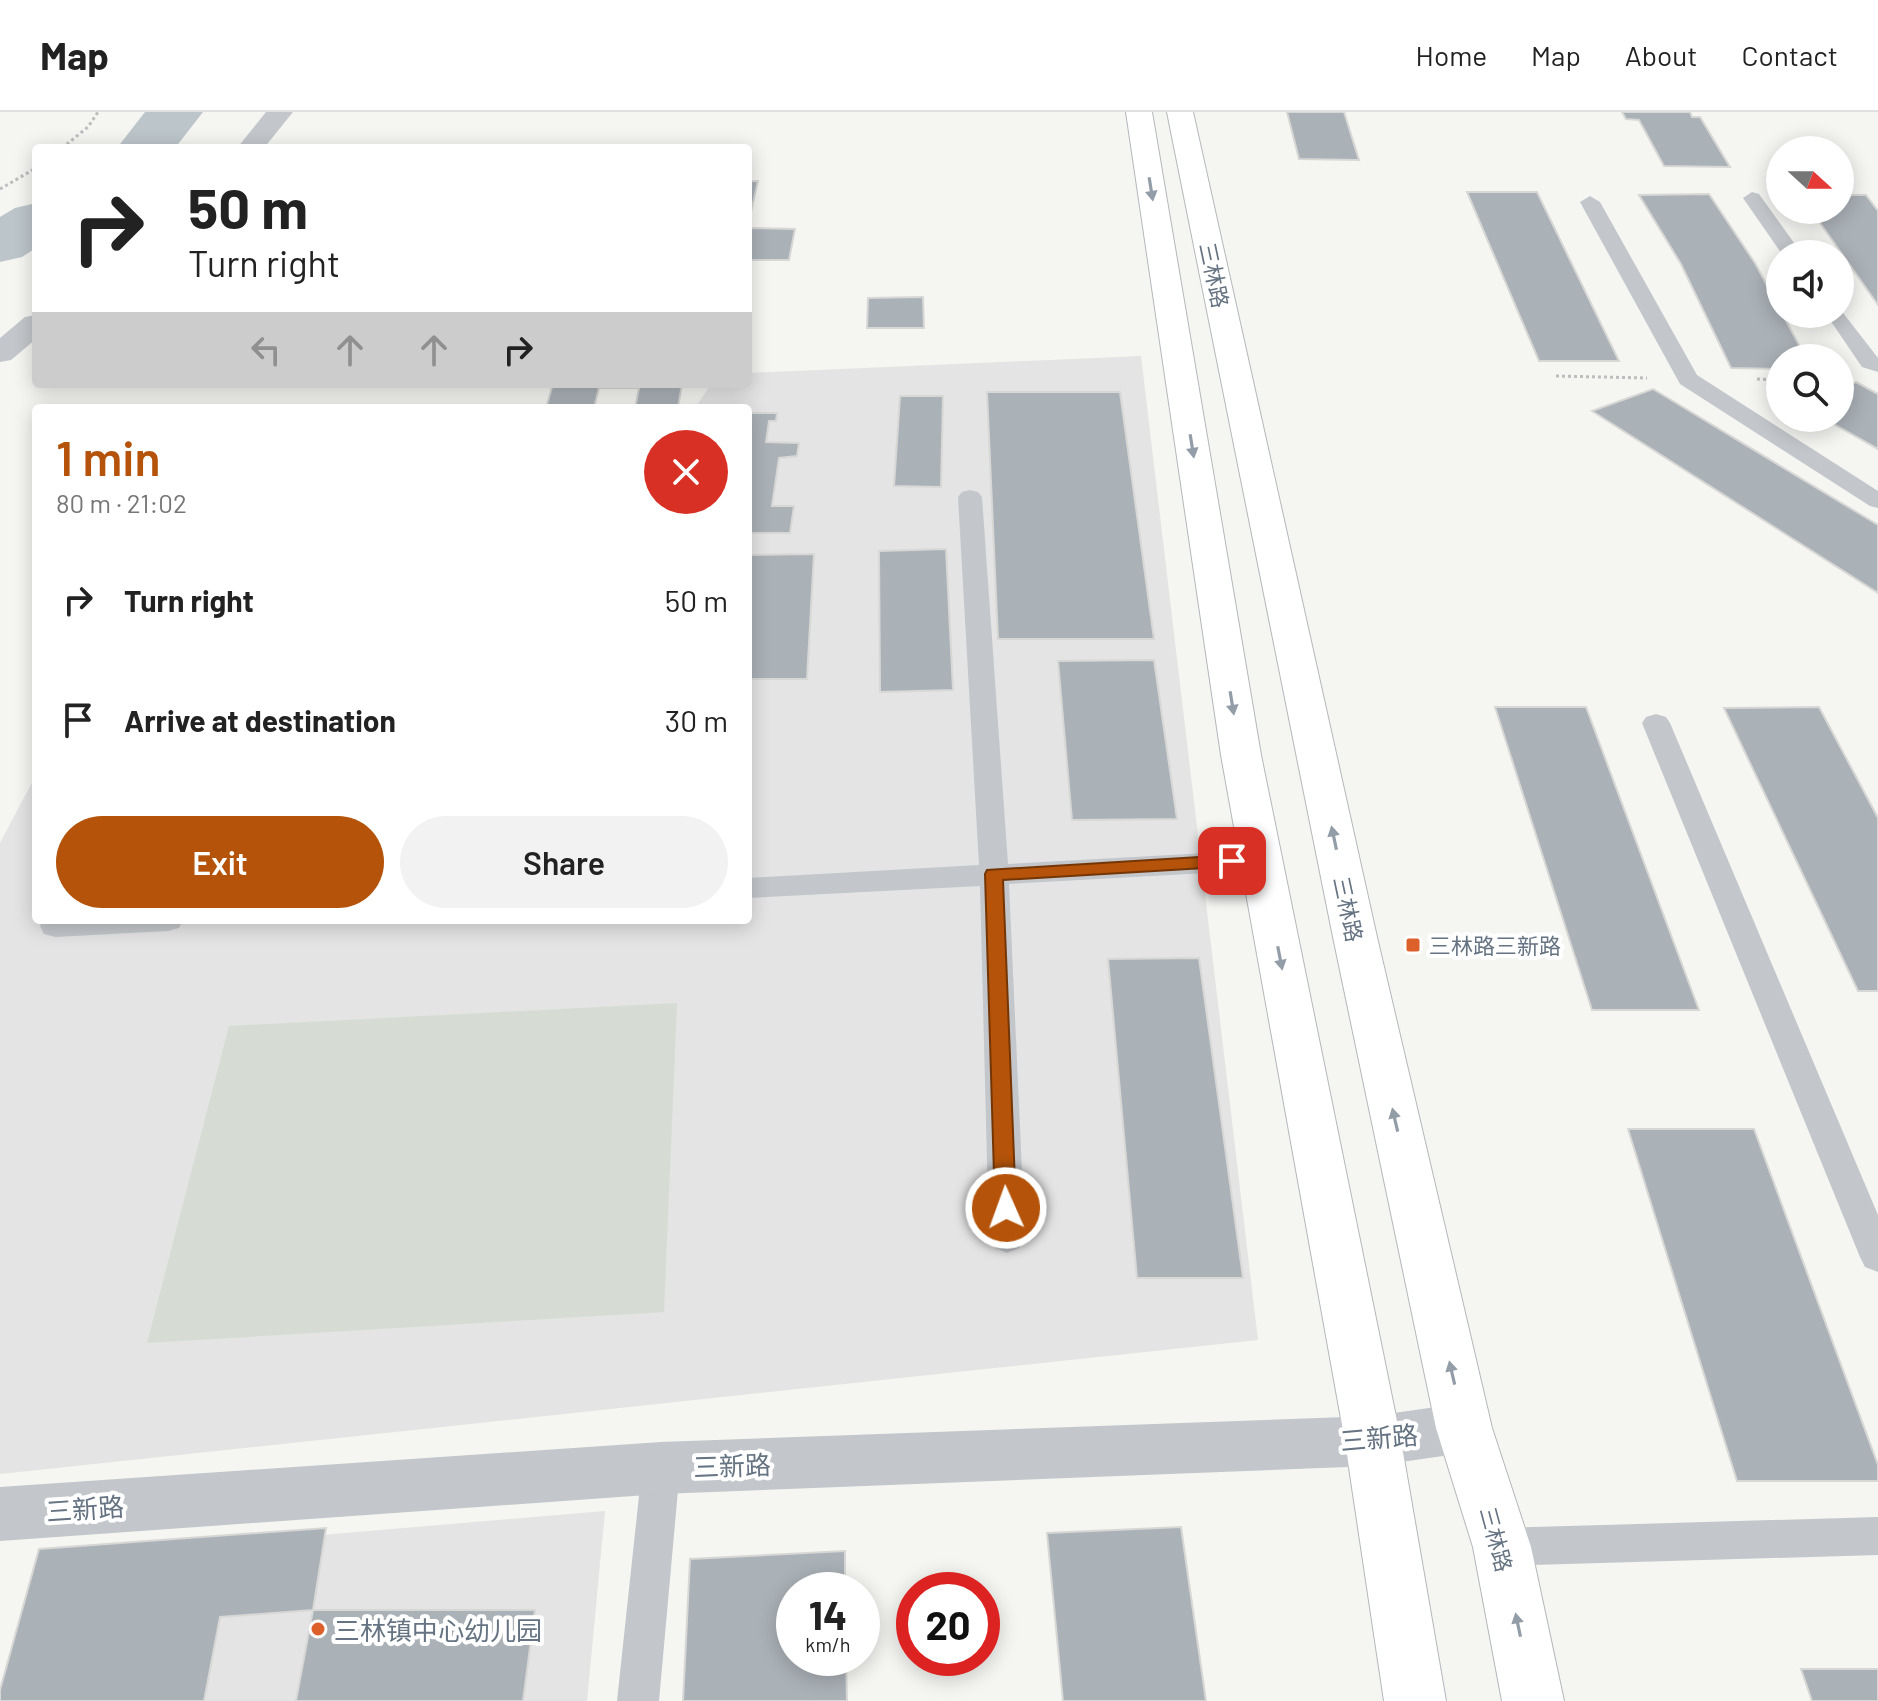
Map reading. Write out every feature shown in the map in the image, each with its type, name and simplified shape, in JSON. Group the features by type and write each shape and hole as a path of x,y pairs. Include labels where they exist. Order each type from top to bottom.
{"main road":[{"path":"1139,112 1241,755 1373,1441 1415,1701"},
{"name":"三林路","path":"1180,112 1355,937 1464,1428 1502,1547 1533,1701"}],"street":[{"path":"253,144 280,112"},
{"path":"0,353 32,327"},
{"name":"三新路","path":"0,1514 661,1468 1373,1441 1464,1428"}],"lane":[{"path":"1752,198 1782,240"},
{"path":"1590,202 1688,379 1878,501"},
{"path":"1846,328 1870,362 1878,366"},
{"path":"970,497 994,874 1007,1238"},
{"path":"1656,723 1878,1257"},
{"path":"752,888 1261,860"},
{"path":"55,926 93,924"},
{"path":"638,1701 661,1468"},
{"path":"1502,1547 1878,1536"}],"path":[{"path":"67,144 88,127 98,112"},
{"path":"0,189 32,170"}],"shaded area":[{"path":"1141,356 1258,1340 0,1474 0,843 32,783 32,924 752,924 752,404 698,404 708,388 752,388 752,373"},
{"path":"677,1003 664,1312 147,1343 229,1026"},
{"name":"三林镇中心幼儿园","path":"605,1511 587,1701 23,1701 61,1557"}],"building":[{"path":"1287,112 1344,112 1359,160 1299,159"},
{"path":"1622,112 1690,112 1692,117 1700,117 1730,167 1664,166 1639,120 1626,119"},
{"path":"752,181 758,181 752,207"},
{"path":"1467,192 1537,192 1619,361 1539,361"},
{"path":"1709,194 1766,283 1766,328 1790,328 1798,344 1766,344 1766,369 1731,368 1681,264 1639,195"},
{"path":"1854,195 1866,195 1878,211 1878,305 1854,271 1854,240 1832,240 1821,224 1854,224"},
{"path":"752,228 795,229 789,260 752,260"},
{"path":"923,297 924,328 867,328 868,298"},
{"path":"1854,383 1878,394 1878,449 1848,432 1854,432"},
{"path":"552,388 599,388 595,404 547,404"},
{"path":"639,388 681,388 679,404 636,404"},
{"path":"1653,389 1878,525 1878,593 1592,411"},
{"path":"987,392 1120,392 1154,639 998,639"},
{"path":"900,396 943,396 941,487 894,486"},
{"path":"752,413 777,413 776,421 769,421 766,442 799,443 797,456 779,458 772,506 794,506 790,533 752,533"},
{"path":"946,549 953,690 880,692 879,551"},
{"path":"814,554 807,679 752,679 752,555"},
{"path":"1154,660 1177,819 1072,820 1058,661"},
{"path":"1495,707 1586,707 1699,1010 1592,1010"},
{"path":"1819,707 1878,818 1878,991 1858,991 1724,708"},
{"path":"1199,958 1243,1278 1137,1278 1108,959"},
{"path":"1628,1129 1754,1129 1878,1465 1878,1481 1737,1481"},
{"path":"1181,1527 1206,1701 1063,1701 1047,1533"},
{"path":"326,1528 313,1610 220,1617 204,1701 0,1701 0,1690 39,1549"},
{"path":"845,1551 845,1572 776,1572 776,1676 846,1676 847,1701 683,1701 690,1559"},
{"path":"313,1610 535,1610 523,1701 296,1701"},
{"path":"1801,1669 1878,1669 1878,1701 1812,1701"}],"waterway":[{"path":"148,144 175,112"},
{"path":"0,244 32,224"}],"place":[{"name":"三林路三新路","path":"1413,945"},
{"name":"三林镇中心幼儿园","path":"318,1629"}],"route":[{"path":"1006,1208 994,874 1232,861"}]}
